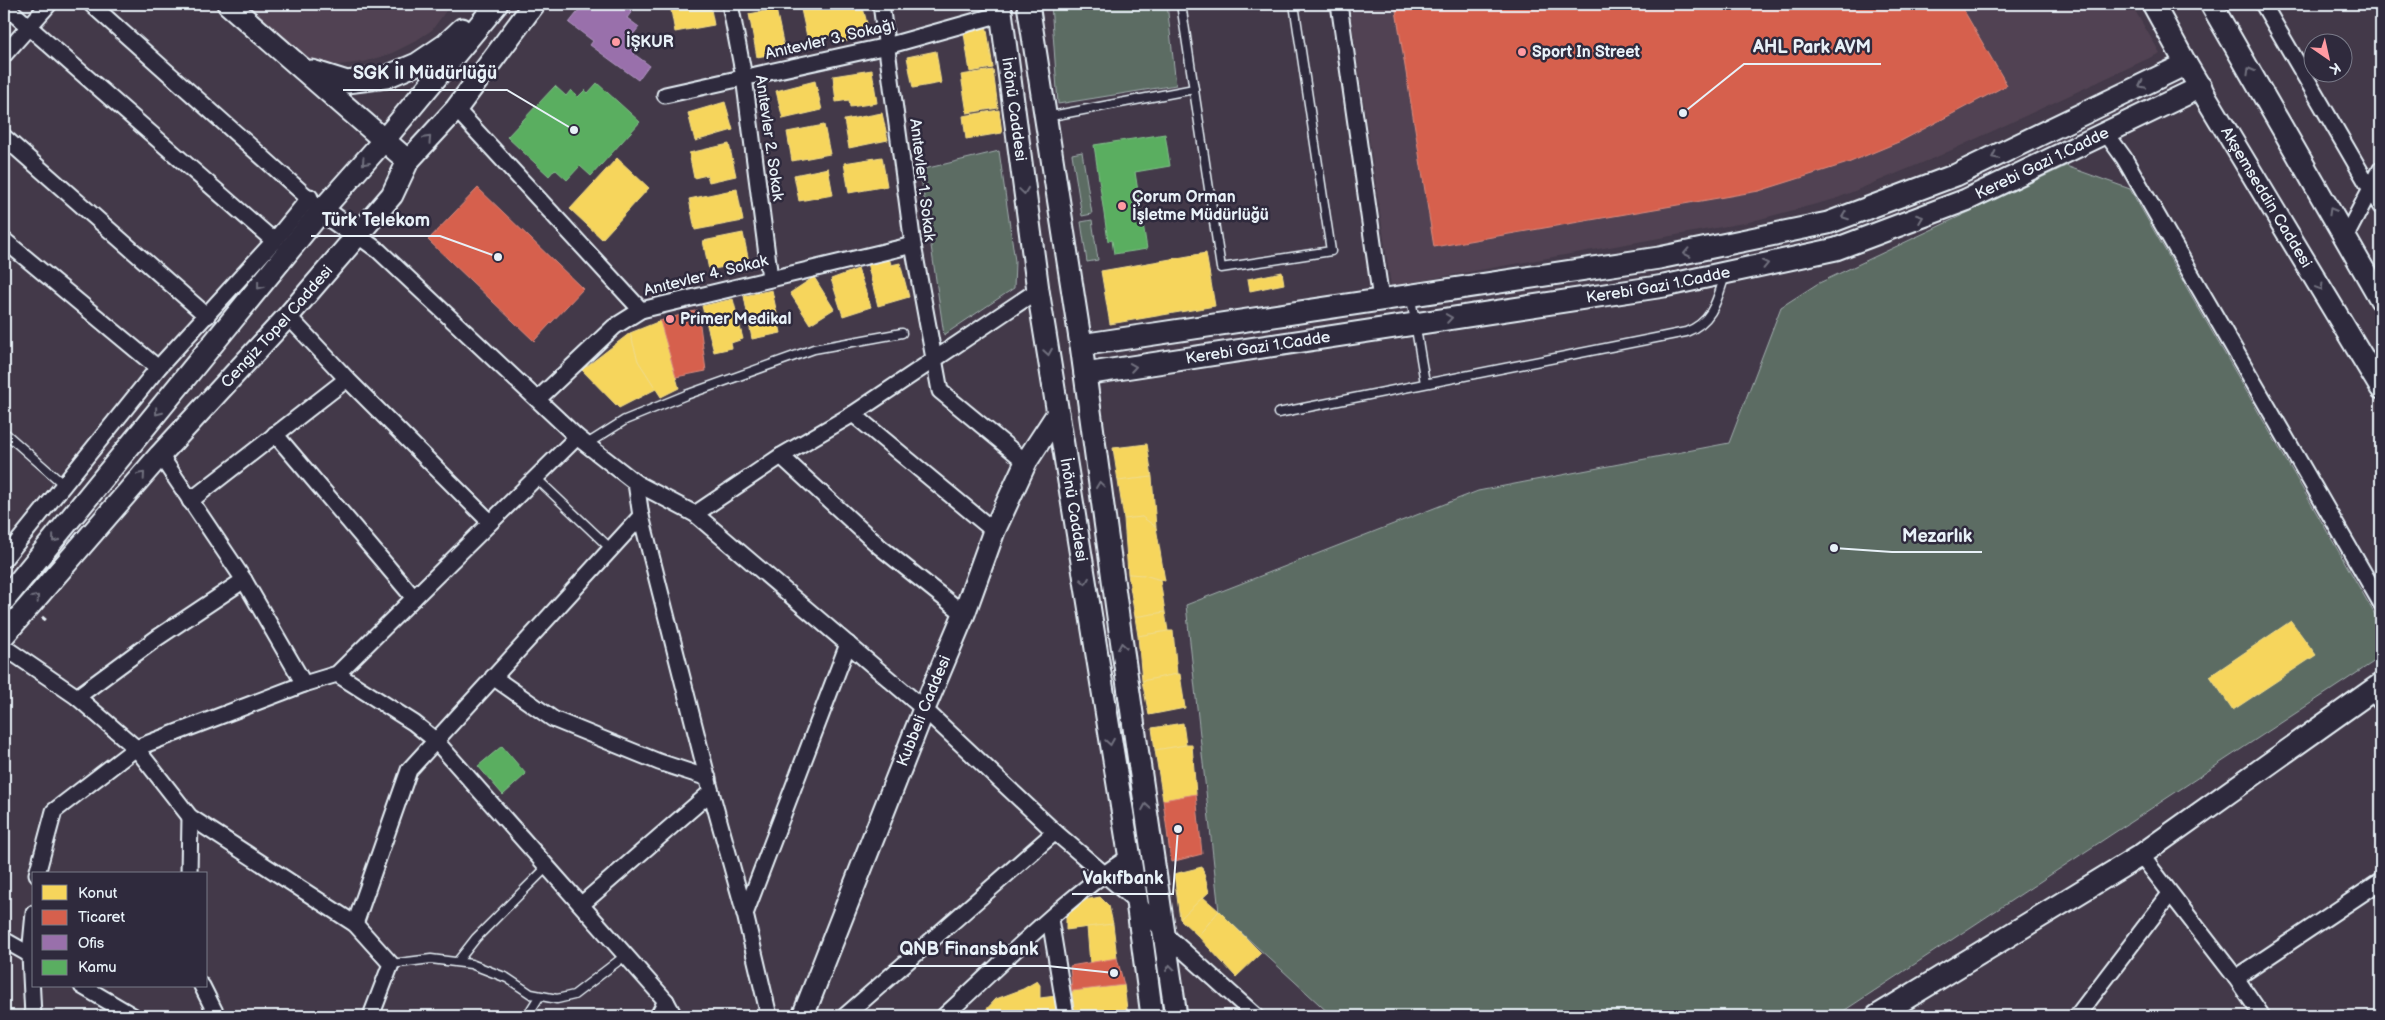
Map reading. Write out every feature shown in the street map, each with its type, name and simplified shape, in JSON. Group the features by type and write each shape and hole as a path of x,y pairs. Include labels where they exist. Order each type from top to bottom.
{"street":[{"path":"4,55 49,4"},
{"path":"91,4 316,204 379,250 582,441 636,483 695,514 924,709 1055,832 1137,902 1166,935 1256,1016"},
{"path":"228,4 408,161"},
{"path":"302,68 346,82 386,77 417,64 445,45 490,4"},
{"path":"4,559 158,368 274,241 385,139 497,4"},
{"name":"Cengiz Topel Caddesi","path":"4,635 160,455 288,316 392,194 408,161 456,109 534,4"},
{"name":"Anıtevler 2. Sokak","path":"730,4 744,77 770,278"},
{"name":"Anıtevler 1. Sokak","path":"881,4 913,245 940,391 1026,462"},
{"name":"İnönü Caddesi","path":"1028,4 1081,346 1121,641 1166,935 1176,1016"},
{"path":"1339,4 1382,300 1384,328"},
{"name":"Akşemseddin Caddesi","path":"2153,4 2186,64 2381,388"},
{"path":"2211,4 2346,236 2381,300"},
{"path":"4,5 274,241"},
{"path":"2269,6 2381,207"},
{"name":"Anıtevler 3. Sokağı","path":"665,95 887,46 1000,9"},
{"name":"İnönü Caddesi","path":"1000,9 1038,290 1137,902 1152,1016"},
{"name":"Kerebi Gazi 1.Cadde","path":"1081,346 1659,258 1828,223 1956,175 2186,64"},
{"name":"Kerebi Gazi 1.Cadde","path":"1085,374 1664,286 1836,249 1966,200 2201,87"},
{"path":"456,109 641,310"},
{"path":"2106,133 2144,192 2381,603"},
{"path":"4,137 207,316"},
{"path":"2346,236 2381,169"},
{"path":"4,600 316,204"},
{"path":"4,240 158,368"},
{"name":"Anıtevler 4. Sokak","path":"538,399 614,327 641,310 913,245"},
{"path":"695,514 781,456 854,414 1038,290"},
{"path":"288,316 346,379 489,522"},
{"path":"190,501 346,379"},
{"name":"Kubbeli Caddesi","path":"803,1016 924,709 964,614 994,531 1026,462 1058,413"},
{"path":"854,414 994,531"},
{"path":"276,434 414,598"},
{"path":"39,872 54,811 136,748 304,684 337,674 535,478 582,441"},
{"path":"160,455 244,580 304,684"},
{"path":"781,456 880,547 964,614"},
{"path":"636,483 641,516 709,785 746,914 769,1016"},
{"path":"356,924 410,770 434,740 641,516"},
{"path":"76,697 157,638 244,580"},
{"path":"746,914 848,644"},
{"path":"4,647 76,697 136,748 190,817 356,924 391,964 371,1016"},
{"path":"337,674 414,723 434,740 582,904 666,1001 674,1016"},
{"path":"493,677 553,718 709,785"},
{"path":"1877,1016 2141,855 2378,693"},
{"path":"582,904 709,785"},
{"path":"189,872 190,817"},
{"path":"845,1016 1055,832"},
{"path":"2141,855 2236,978 2262,1016"},
{"path":"944,1016 1050,919 1103,874 1129,857"},
{"path":"2236,978 2381,881"},
{"path":"2077,1016 2170,894"},
{"path":"1050,919 1066,1016"},
{"path":"4,940 32,956"},
{"path":"33,988 33,1016"},
{"path":"85,988 133,1016"},
{"path":"203,988 217,1016"},
{"path":"658,1016 666,1001"}],"lane":[{"path":"1181,4 1221,268 1331,251 1294,4"},
{"path":"1045,117 1194,89"},
{"path":"1278,413 1693,329 1711,314 1725,273"},
{"path":"1410,296 1425,383"},
{"path":"582,441 625,420 805,353 902,333"},
{"path":"4,432 64,485"},
{"path":"535,478 610,549"},
{"path":"458,961 476,938 548,866"},
{"path":"391,964 431,959 458,961 489,970 539,997 557,999 574,995 626,955"},
{"path":"527,1016 539,997"}],"shaded area":[{"path":"244,4 451,4 432,30 412,43 390,54 364,62 338,65 320,63 300,56"},
{"path":"1349,4 2131,4 2160,53 1941,155 1835,199 1749,222 1391,286"}],"green space":[{"path":"1051,4 1167,4 1176,85 1058,104"},
{"path":"999,151 1015,261 1014,288 944,335 920,170"},
{"path":"1082,152 1092,214 1082,216 1072,154"},
{"path":"2066,166 2130,189 2381,625 2381,657 1836,1016 1332,1016 1219,912 1186,605 1478,491 1729,443 1781,307 1817,284"},
{"path":"1092,220 1098,260 1087,262 1081,222"}],"building: Konut":[{"path":"710,4 714,25 675,32 670,5"},
{"path":"862,4 870,35 839,43 837,34 808,41 800,5"},
{"path":"904,4 943,4 904,9"},
{"path":"776,9 785,52 757,57 749,14"},
{"path":"986,24 993,68 970,72 963,27"},
{"path":"936,51 941,83 913,88 907,57"},
{"path":"872,70 877,103 850,107 849,100 836,102 833,76"},
{"path":"993,70 998,108 967,113 961,75"},
{"path":"815,81 822,110 783,119 776,91"},
{"path":"725,102 733,130 695,141 688,113"},
{"path":"999,110 1002,133 966,139 963,116"},
{"path":"882,113 888,140 849,148 844,120"},
{"path":"824,125 830,154 792,161 787,132"},
{"path":"729,144 736,176 709,182 707,175 694,178 689,153"},
{"path":"882,157 887,186 849,193 844,163"},
{"path":"617,158 649,188 602,239 570,209"},
{"path":"828,168 833,195 799,201 794,175"},
{"path":"737,189 743,221 695,230 689,199"},
{"path":"743,233 749,262 709,270 703,241"},
{"path":"1206,253 1215,306 1110,324 1101,271"},
{"path":"889,257 891,265 900,263 909,297 878,306 867,263"},
{"path":"858,269 871,307 843,316 831,279"},
{"path":"1282,272 1284,284 1250,291 1248,279"},
{"path":"814,277 834,309 810,324 790,293"},
{"path":"772,290 781,333 752,339 744,296"},
{"path":"733,299 743,339 731,343 732,348 714,352 702,306"},
{"path":"660,321 679,388 661,397 638,361 630,333"},
{"path":"630,333 638,361 656,389 619,408 582,370"},
{"path":"1147,444 1152,477 1118,481 1113,448"},
{"path":"1152,477 1156,527 1142,517 1124,519 1118,481"},
{"path":"1142,517 1156,527 1165,581 1144,575 1128,574 1124,519"},
{"path":"1128,574 1144,575 1160,580 1165,612 1135,617"},
{"path":"1165,612 1168,631 1138,636 1135,617"},
{"path":"2291,621 2316,655 2233,710 2210,676"},
{"path":"1173,631 1177,674 1142,681 1138,636"},
{"path":"1180,674 1185,708 1149,715 1142,681"},
{"path":"1183,723 1186,745 1155,750 1152,728"},
{"path":"1192,745 1196,794 1163,800 1155,750"},
{"path":"1202,867 1209,892 1180,919 1174,874"},
{"path":"1100,897 1109,906 1113,924 1066,930 1066,915 1079,901"},
{"path":"1203,897 1219,911 1198,936 1180,919"},
{"path":"1219,911 1261,953 1236,977 1198,936"},
{"path":"1113,924 1117,958 1090,964 1087,927"},
{"path":"1037,981 1040,985 1040,998 1056,996 1058,1016 980,1016 996,999 1023,989"},
{"path":"1124,985 1127,1009 1075,1014 1072,991"},
{"path":"1127,1009 1128,1016 1083,1016 1083,1013"}],"building: Ticaret":[{"path":"1395,4 1960,4 2007,85 1901,141 1848,163 1759,191 1434,247"},
{"path":"478,188 583,289 534,341 428,240"},
{"path":"698,310 706,371 676,377 660,321"},
{"path":"1196,794 1202,854 1171,862 1163,800"},
{"path":"1117,958 1124,985 1072,991 1070,966"}],"building: Ofis":[{"name":"İŞKUR","path":"584,4 613,4 622,10 626,4 635,7 627,18 639,27 632,36 642,44 634,54 649,65 638,80 590,45 593,41 569,23"}],"building: Kamu":[{"path":"597,83 640,122 591,176 580,166 567,180 555,169 549,176 507,137 555,86 566,96 571,90 578,97 585,90 588,93"},
{"name":"Çorum Orman İşletme Müdürlüğü","path":"1165,134 1170,166 1135,172 1147,249 1114,254 1112,240 1108,241 1094,145"},
{"path":"502,746 526,774 503,795 478,766"}],"place":[{"name":"İŞKUR","path":"616,42"},
{"name":"Sport In Street","path":"1522,52"},
{"name":"AHL Park AVM","path":"1683,113"},
{"name":"SGK İl Müdürlüğü","path":"574,130"},
{"name":"Çorum Orman İşletme Müdürlüğü","path":"1122,206"},
{"name":"Türk Telekom","path":"498,257"},
{"name":"Primer Medikal","path":"670,319"},
{"name":"Mezarlık","path":"1834,548"},
{"name":"Vakıfbank","path":"1178,829"},
{"name":"QNB Finansbank","path":"1114,973"}]}
